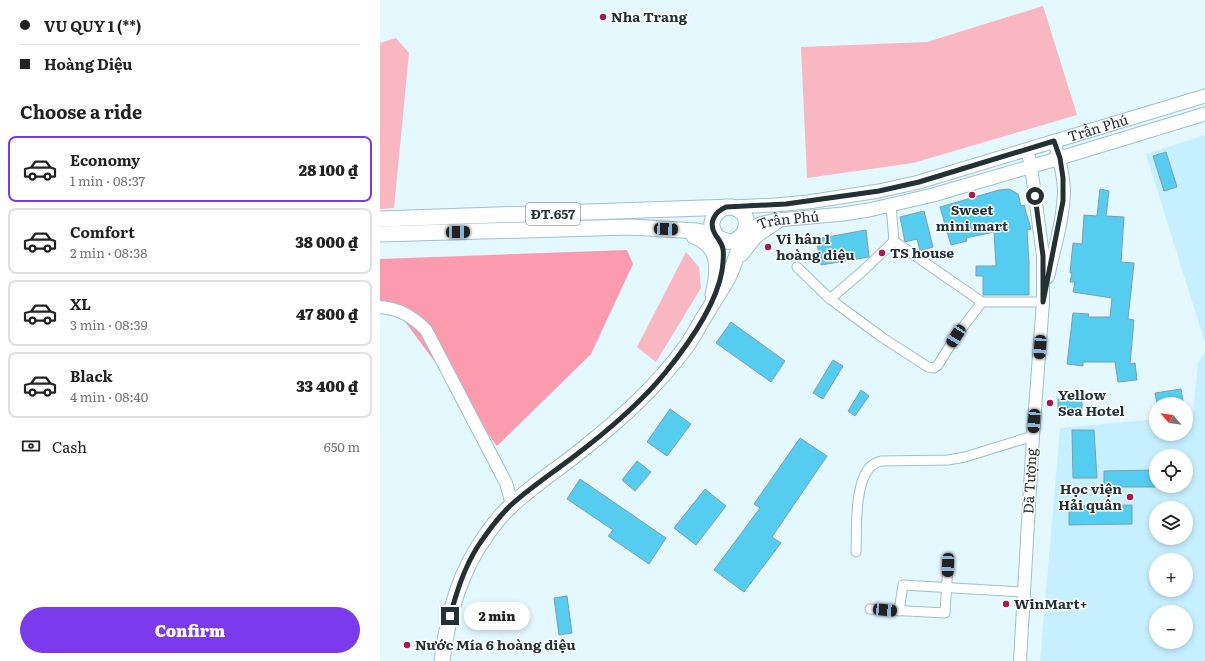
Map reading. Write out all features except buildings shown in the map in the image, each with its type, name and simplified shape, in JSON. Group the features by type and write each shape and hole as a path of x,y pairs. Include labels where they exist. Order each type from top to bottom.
{"main road":[{"name":"Trần Phú","path":"380,219 782,205 879,191 919,182 1205,96"},
{"name":"Trần Phú","path":"744,233 763,223 778,220 842,214 891,205 933,195 1205,114"},
{"path":"706,312 718,284 723,261 723,249 713,230 713,218 716,213 729,207 742,212 746,222 734,264"},
{"path":"442,661 450,616 461,579 478,547 498,519 512,504 598,437 642,399 686,346 720,291 734,264 752,240 761,231 778,220"},
{"name":"ĐT.657","path":"380,234 630,227 707,233 725,241 736,241 741,238 744,233"},
{"path":"679,230 700,238 709,245 714,252 718,272 712,298"}],"street":[{"name":"Dã Tượng","path":"1043,302 1063,201 1063,178 1060,158 1054,141"},
{"name":"Dã Tượng","path":"1020,661 1033,436 1043,302 1043,256 1031,166 1027,150"},
{"path":"891,205 894,241"},
{"path":"894,241 982,302 1043,302"},
{"path":"830,299 864,270 894,241"},
{"path":"797,267 830,299 883,338 928,367 934,368 938,365 956,336 982,302"},
{"path":"380,307 395,309 404,313 417,321 426,330 506,483 512,504"},
{"path":"856,552 859,493 866,473 870,467 876,463 881,461 948,460 965,457 1033,436"},
{"path":"870,609 945,613 948,565"},
{"path":"899,611 903,585 1024,592"}],"shaded area":[{"path":"1043,6 1077,115 913,163 807,178 801,47 927,42"},
{"path":"396,38 409,53 394,208 380,209 380,43"},
{"path":"1205,135 1205,343 1146,154"},
{"path":"627,250 633,264 591,354 497,446 392,304 380,303 380,259"},
{"path":"686,252 699,267 701,288 656,362 637,347"},
{"name":"Học viện Hải quân","path":"1205,352 1205,661 1040,661 1060,428 1149,420 1149,441 1193,441 1193,415 1198,363"}],"place":[{"name":"Nha Trang","path":"603,17"},
{"name":"Sweet mini mart","path":"972,195"},
{"name":"Vi hân 1 hoàng diệu","path":"768,247"},
{"name":"TS house","path":"882,253"},
{"name":"Yellow Sea Hotel","path":"1050,403"},
{"name":"Học viện Hải quân","path":"1130,497"},
{"name":"WinMart+","path":"1006,604"},
{"name":"Nước Mía 6 hoàng diệu","path":"407,645"}],"route":[{"path":"450,616 461,579 478,547 498,519 512,504 598,437 642,399 686,346 706,312 722,272 723,249 713,230 712,224 713,218 720,210 726,207 797,203 879,191 919,182 1054,141 1060,158 1064,189 1061,218 1043,302 1043,256 1035,196"}]}
